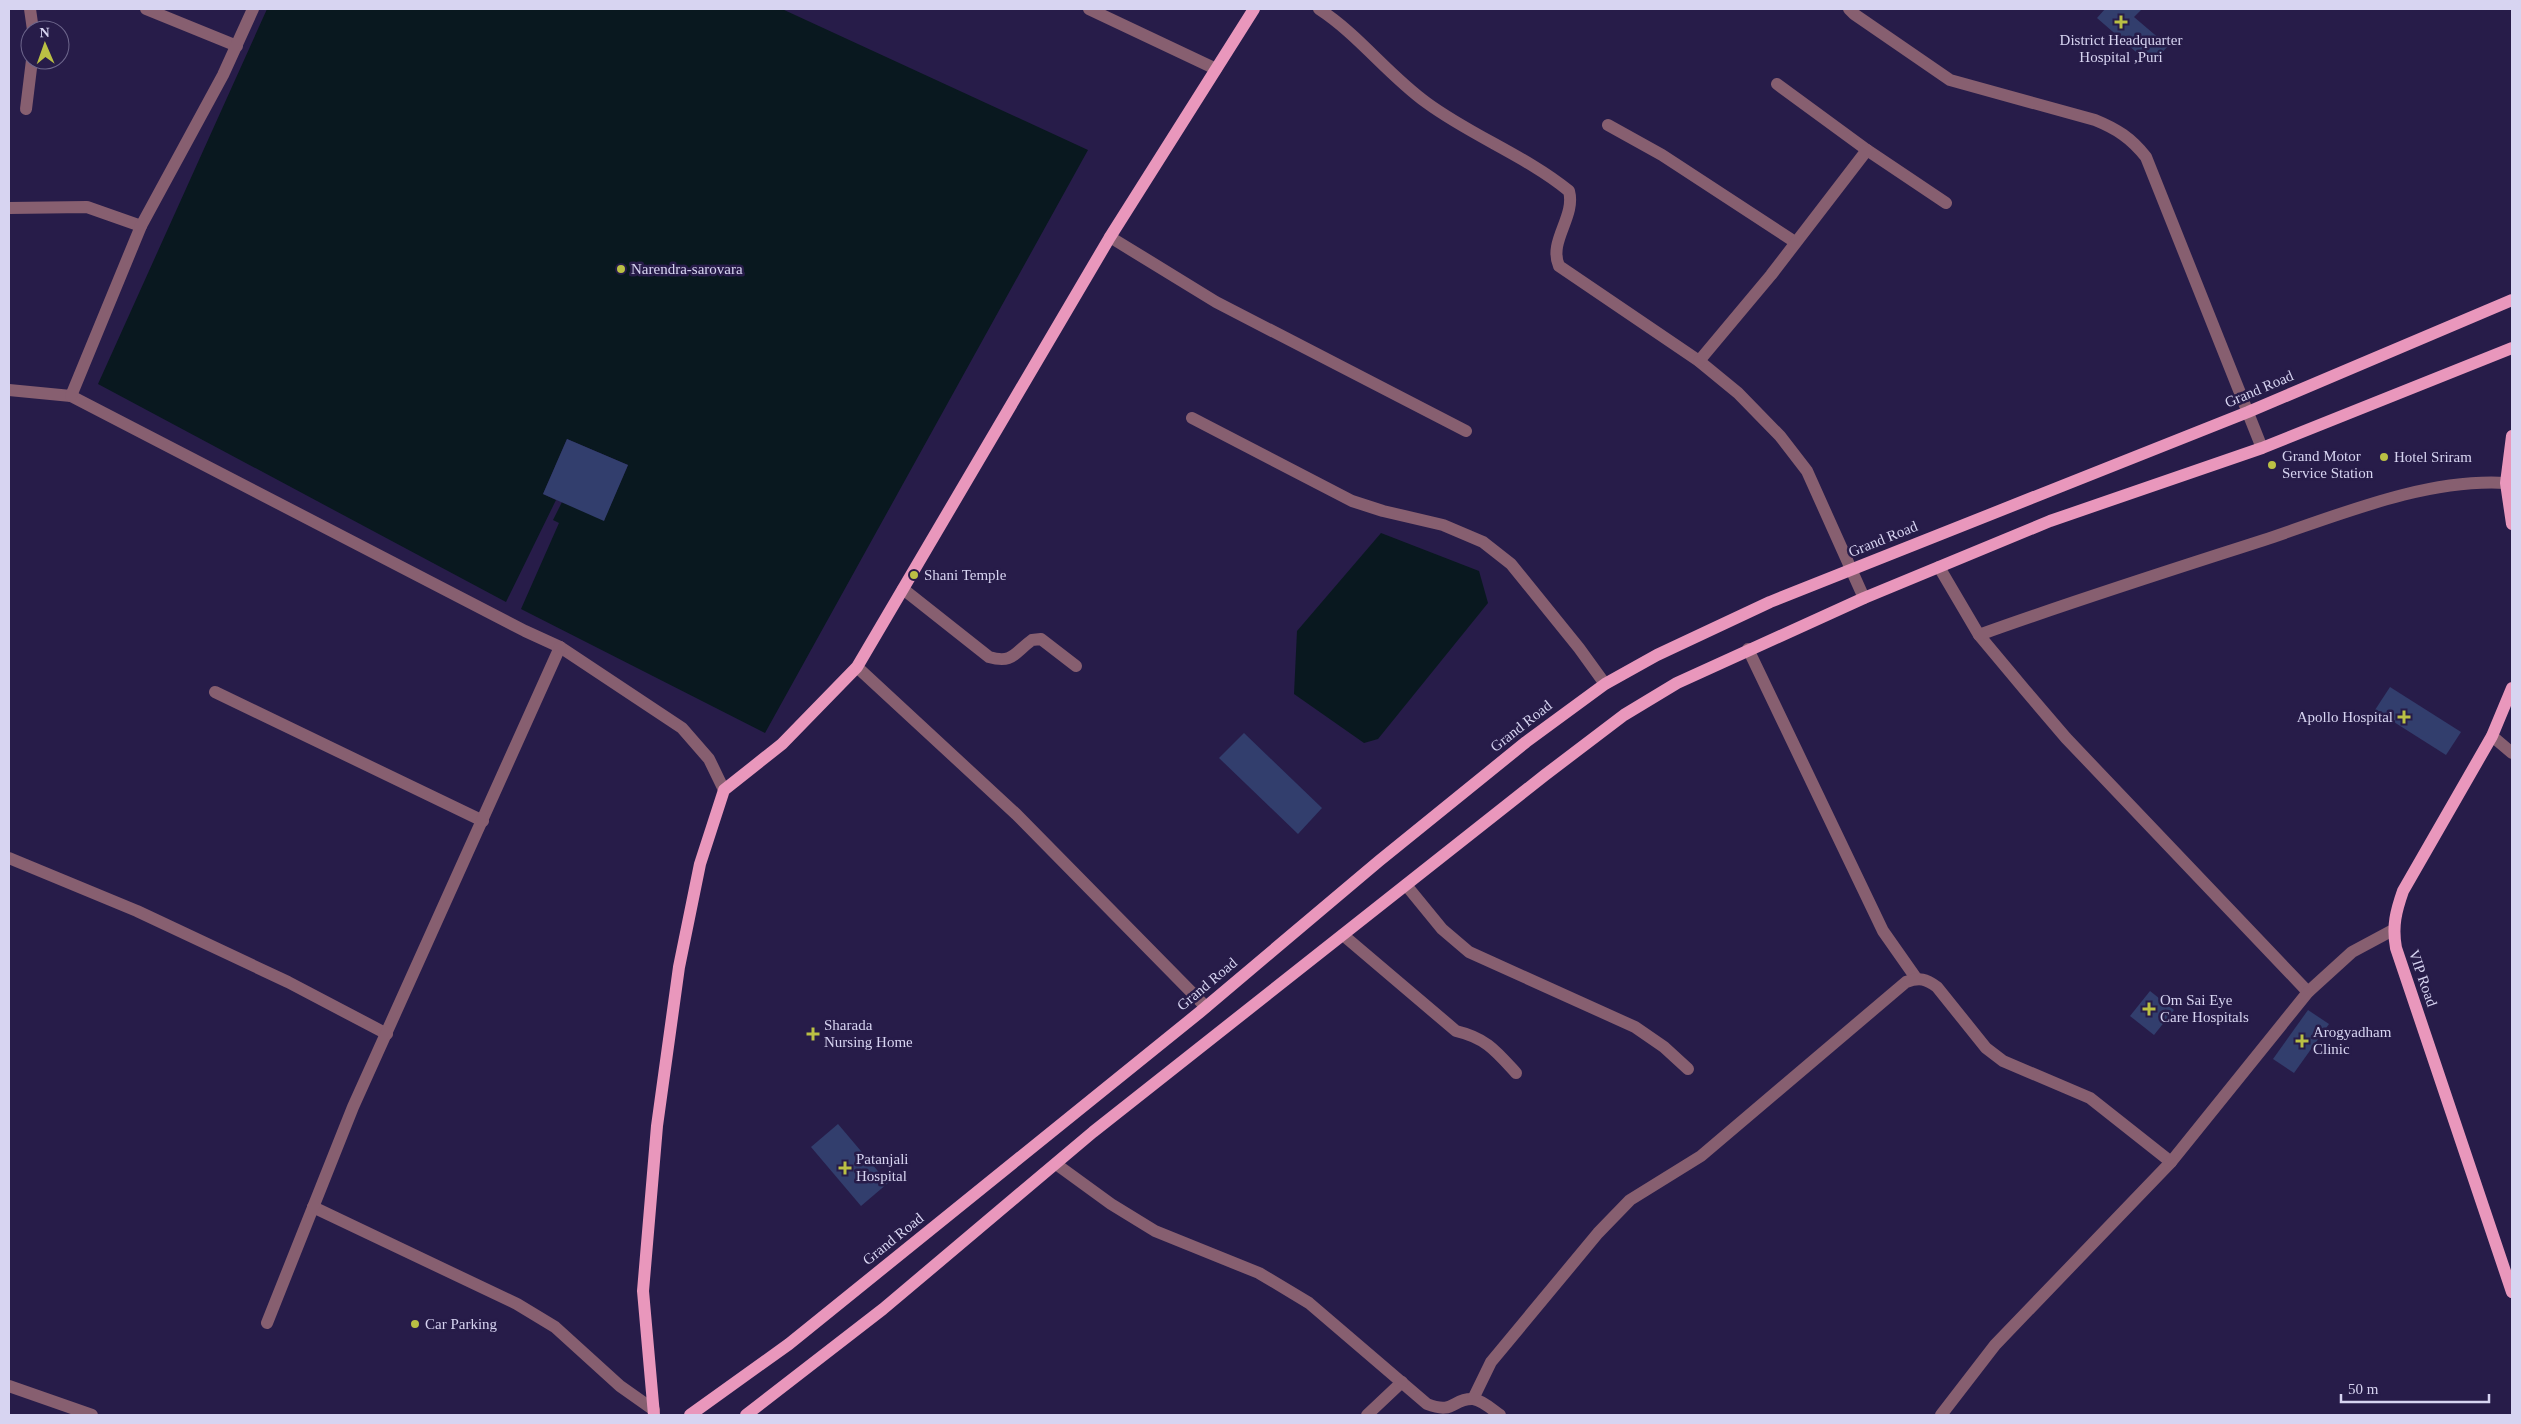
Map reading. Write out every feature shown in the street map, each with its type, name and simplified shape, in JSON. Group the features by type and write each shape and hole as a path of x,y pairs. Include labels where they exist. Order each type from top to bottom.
{"main road":[{"path":"654,1413 643,1291 657,1126 679,967 700,864 724,790 782,744 857,668 1110,237 1254,9"},
{"name":"Grand Road","path":"690,1415 789,1344 1206,1007 1379,861 1526,742 1604,684 1657,655 1744,614 1851,569 2248,412 2512,300"},
{"path":"746,1415 883,1309 1056,1164 1343,935 1624,715 1677,683 1939,566 2050,521 2262,448 2512,348"},
{"path":"2512,436 2506,483 2512,524"},
{"name":"VIP Road","path":"2512,688 2492,736 2403,891 2397,908 2393,930 2396,948 2512,1292"}],"street":[{"path":"146,9 237,46"},
{"path":"71,396 141,226 237,46 253,9"},
{"path":"1089,9 1216,69"},
{"path":"1319,9 1345,27 1386,70 1429,105 1569,191 1569,206 1556,251 1559,266 1699,361 1738,393 1780,436 1807,471 1864,598"},
{"path":"1849,9 1862,20 1950,80 2095,120 2115,128 2133,140 2146,157 2262,448"},
{"path":"26,109 31,70"},
{"path":"1777,84 1867,150 1946,203"},
{"path":"1608,125 1662,155 1795,242"},
{"path":"1699,361 1744,310 1867,150"},
{"path":"9,208 87,207 141,226"},
{"path":"1110,237 1216,302 1466,431"},
{"path":"9,390 71,396 524,631 560,647 682,728 709,759 724,790"},
{"path":"1192,418 1352,501 1383,511 1443,525 1483,542 1512,564 1579,648 1604,684"},
{"path":"1979,635 2081,598 2378,503 2439,488 2487,482 2506,483"},
{"path":"1939,566 1979,635 2066,738 2308,992"},
{"path":"903,589 989,657 1002,661 1014,656 1032,640 1041,640 1076,666"},
{"path":"267,1323 354,1107 560,647"},
{"path":"1748,650 1883,932 1916,978"},
{"path":"857,668 1016,814 1206,1007"},
{"path":"215,692 483,821"},
{"path":"2492,736 2512,754"},
{"path":"9,858 137,911 288,982 387,1034"},
{"path":"1406,885 1442,929 1469,952 1635,1027 1664,1047 1688,1069"},
{"path":"1941,1415 1995,1346 2171,1162 2308,992 2352,952 2393,930"},
{"path":"1343,935 1456,1031 1472,1035 1487,1042 1516,1072"},
{"path":"1473,1399 1491,1362 1598,1233 1630,1200 1701,1156 1906,982 1916,978 1927,980 1937,987 1986,1048 2003,1061 2090,1098 2171,1162"},
{"path":"1056,1164 1111,1204 1155,1231 1259,1273 1309,1303 1427,1404 1438,1408 1450,1408 1462,1401 1473,1399 1500,1415"},
{"path":"313,1208 517,1304 555,1327 620,1386 654,1413"},
{"path":"1367,1415 1402,1382"},
{"path":"9,1386 92,1415"}],"shaded area":[{"path":"267,9 782,9 1088,150 765,733 521,609 559,523 553,520 562,502 604,520 628,465 567,439 543,494 556,500 506,602 98,384"},
{"path":"1381,533 1479,571 1488,603 1378,739 1364,743 1294,694 1297,631"}],"building":[{"path":"2105,9 2142,9 2134,17 2168,46 2151,65 2097,18"},
{"path":"567,439 628,465 604,521 543,494"},
{"path":"2390,687 2461,732 2446,755 2375,710"},
{"path":"1244,733 1322,808 1298,834 1219,758"},
{"path":"2150,991 2174,1010 2154,1035 2130,1016"},
{"path":"2308,1010 2329,1024 2294,1073 2273,1059"},
{"path":"838,1124 888,1183 861,1206 811,1147"}],"place":[{"name":"District Headquarter Hospital ,Puri","path":"2121,22"},
{"name":"Narendra-sarovara","path":"621,269"},
{"name":"Hotel Sriram","path":"2384,457"},
{"name":"Grand Motor Service Station","path":"2272,465"},
{"name":"Shani Temple","path":"914,575"},
{"name":"Apollo Hospital","path":"2404,717"},
{"name":"Om Sai Eye Care Hospitals","path":"2149,1009"},
{"name":"Sharada Nursing Home","path":"813,1034"},
{"name":"Arogyadham Clinic","path":"2302,1041"},
{"name":"Patanjali Hospital","path":"845,1168"},
{"name":"Car Parking","path":"415,1324"}]}
